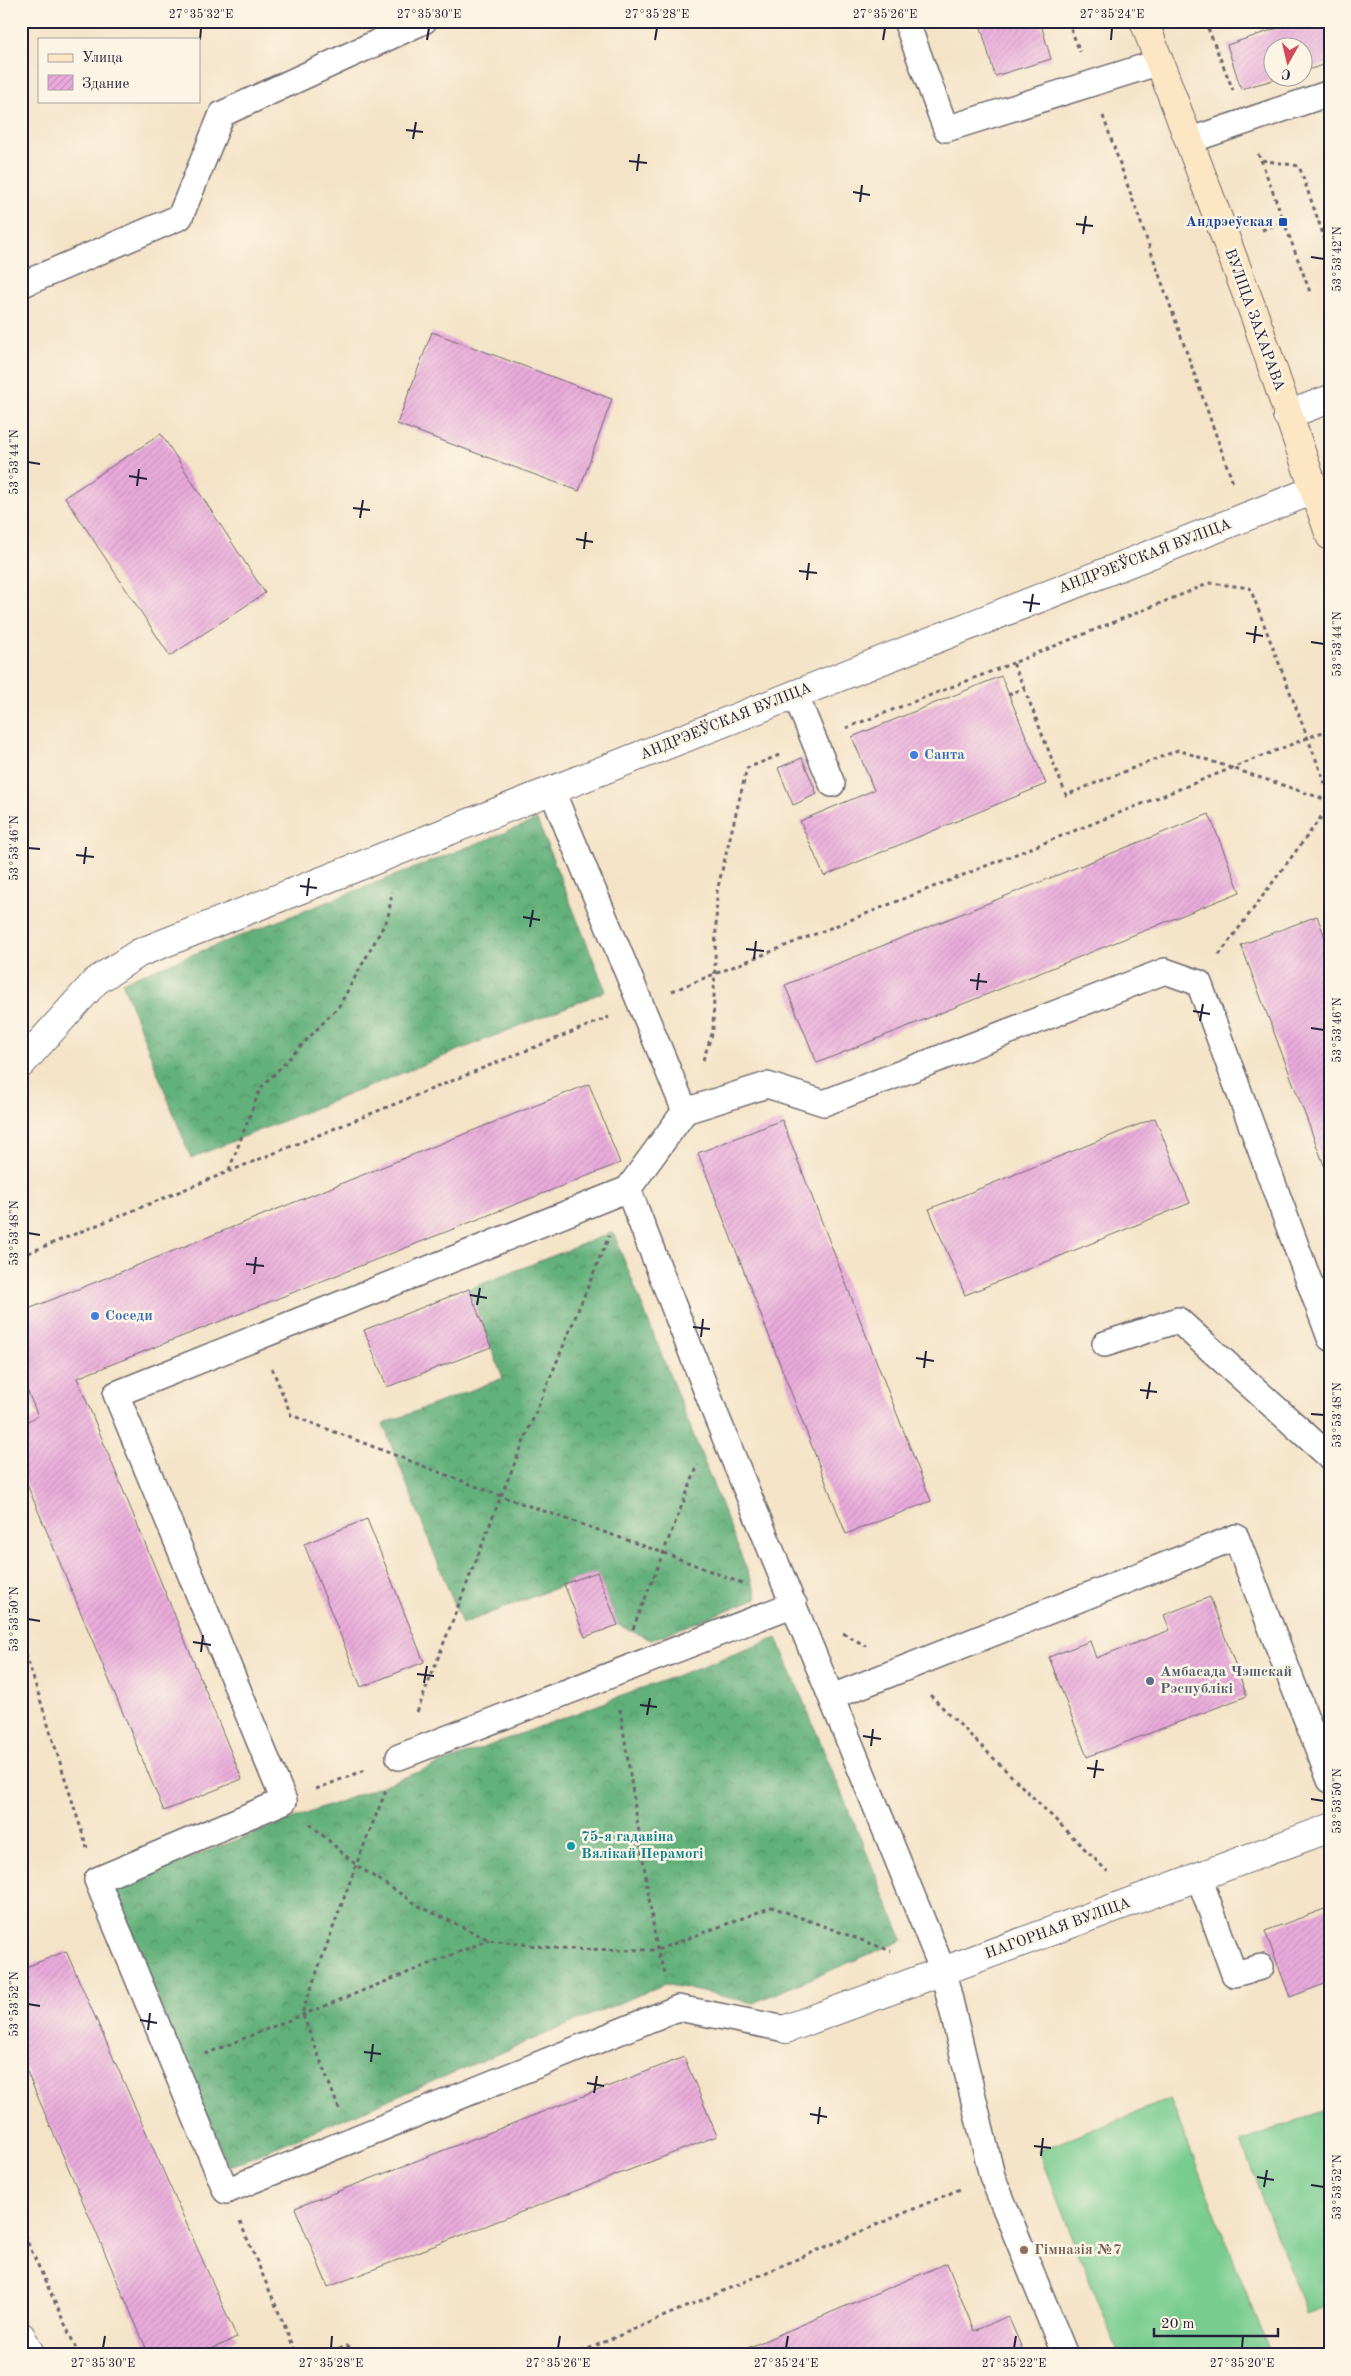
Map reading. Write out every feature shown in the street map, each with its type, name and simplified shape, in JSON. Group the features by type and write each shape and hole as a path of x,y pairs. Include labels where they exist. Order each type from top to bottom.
{"main road":[{"name":"ВУЛІЦА ЗАХАРАВА","path":"1144,21 1254,314 1330,536"}],"street":[{"path":"1288,414 1330,399"},
{"name":"АНДРЭЕЎСКАЯ ВУЛІЦА","path":"21,1064 96,981 139,953 1314,490"},
{"name":"НАГОРНАЯ ВУЛІЦА","path":"786,2029 1330,1828"},
{"path":"21,2336 31,2355"}],"lane":[{"path":"21,285 180,216 222,114 424,21"},
{"path":"906,21 946,128 1160,62"},
{"path":"1188,141 1246,123 1330,93"},
{"path":"795,694 832,784"},
{"path":"552,791 685,1111"},
{"path":"786,2029 678,2008 350,2139 226,2191 97,1880 284,1801 116,1394 259,1335 628,1189 685,1111 767,1086 824,1103 1165,971 1199,983 1330,1338"},
{"path":"628,1189 717,1418 943,1971 992,2176 1065,2355"},
{"path":"1105,1344 1178,1320 1330,1457"},
{"path":"832,1697 1236,1537 1330,1780"},
{"path":"400,1757 794,1604"},
{"path":"1199,1877 1234,1974 1261,1967"}],"path":[{"path":"1205,21 1261,160 1310,292"},
{"path":"1108,129 1234,486"},
{"path":"1261,160 1299,166 1330,254"},
{"path":"685,1111 713,1031 717,891 747,768 1210,583 1250,588 1330,796"},
{"path":"1013,663 1066,795 1178,750 1330,803 1199,983"},
{"path":"1008,695 1024,688"},
{"path":"21,1256 714,974 1330,729"},
{"path":"229,1171 260,1089 339,1006 388,918 398,850"},
{"path":"350,2139 302,2013 356,1865 501,1496 628,1189"},
{"path":"259,1335 291,1415 501,1496 664,1553 794,1604 902,1668 1136,1900"},
{"path":"678,2008 657,1950 615,1674 717,1418"},
{"path":"21,1639 97,1880"},
{"path":"400,1757 284,1801 356,1865 421,1907 489,1940 563,1949 657,1950 772,1907 943,1971"},
{"path":"175,2067 302,2013 489,1940"},
{"path":"574,2355 992,2176"},
{"path":"226,2191 297,2355"},
{"path":"21,2228 79,2355"},
{"path":"324,2355 347,2346 358,2355"}],"green space":[{"path":"537,820 606,991 191,1158 122,982"},
{"path":"613,1232 758,1598 651,1640 618,1625 597,1572 462,1624 383,1424 503,1378 469,1289"},
{"path":"777,1638 903,1940 753,2003 665,1984 228,2167 111,1887"},
{"path":"1170,2099 1271,2355 1119,2355 1038,2151"},
{"path":"1330,2108 1330,2304 1306,2313 1241,2142"}],"building":[{"path":"990,21 1040,21 1051,59 995,76 980,24"},
{"path":"1299,21 1330,21 1330,63 1314,68 1314,38 1264,38 1264,83 1241,89 1227,45"},
{"path":"432,332 612,399 579,491 397,424"},
{"path":"161,434 265,593 170,656 65,497"},
{"path":"1001,676 1046,784 824,876 800,821 874,790 852,737"},
{"path":"802,758 817,794 793,805 778,768"},
{"path":"1209,814 1240,892 817,1063 785,985"},
{"path":"1317,916 1330,950 1330,1181 1241,945"},
{"path":"589,1084 620,1163 77,1378 242,1779 164,1811 21,1470 21,1424 38,1416 21,1376 21,1312"},
{"path":"1155,1118 1190,1203 965,1295 929,1209"},
{"path":"782,1120 931,1501 846,1534 698,1153"},
{"path":"469,1289 491,1347 387,1387 364,1330"},
{"path":"367,1519 424,1662 361,1687 304,1544"},
{"path":"597,1572 618,1625 585,1637 564,1584"},
{"name":"Амбасада Чэшскай Рэспублікі","path":"1210,1597 1247,1696 1087,1757 1049,1657 1090,1641 1096,1658 1170,1630 1164,1615"},
{"path":"1330,1907 1330,1982 1290,1997 1265,1931"},
{"path":"66,1951 237,2338 197,2355 149,2355 21,2058 21,1969"},
{"path":"684,2057 717,2136 328,2287 295,2208"},
{"path":"947,2263 974,2331 1008,2316 1025,2355 731,2355"}],"place":[{"name":"Андрэеўская","path":"1283,222"},
{"name":"Санта","path":"914,755"},
{"name":"Соседи","path":"95,1316"},
{"name":"Амбасада Чэшскай Рэспублікі","path":"1150,1681"},
{"name":"75-я гадавіна Вялікай Перамогі","path":"571,1846"},
{"name":"Гімназія №7","path":"1024,2250"}]}
